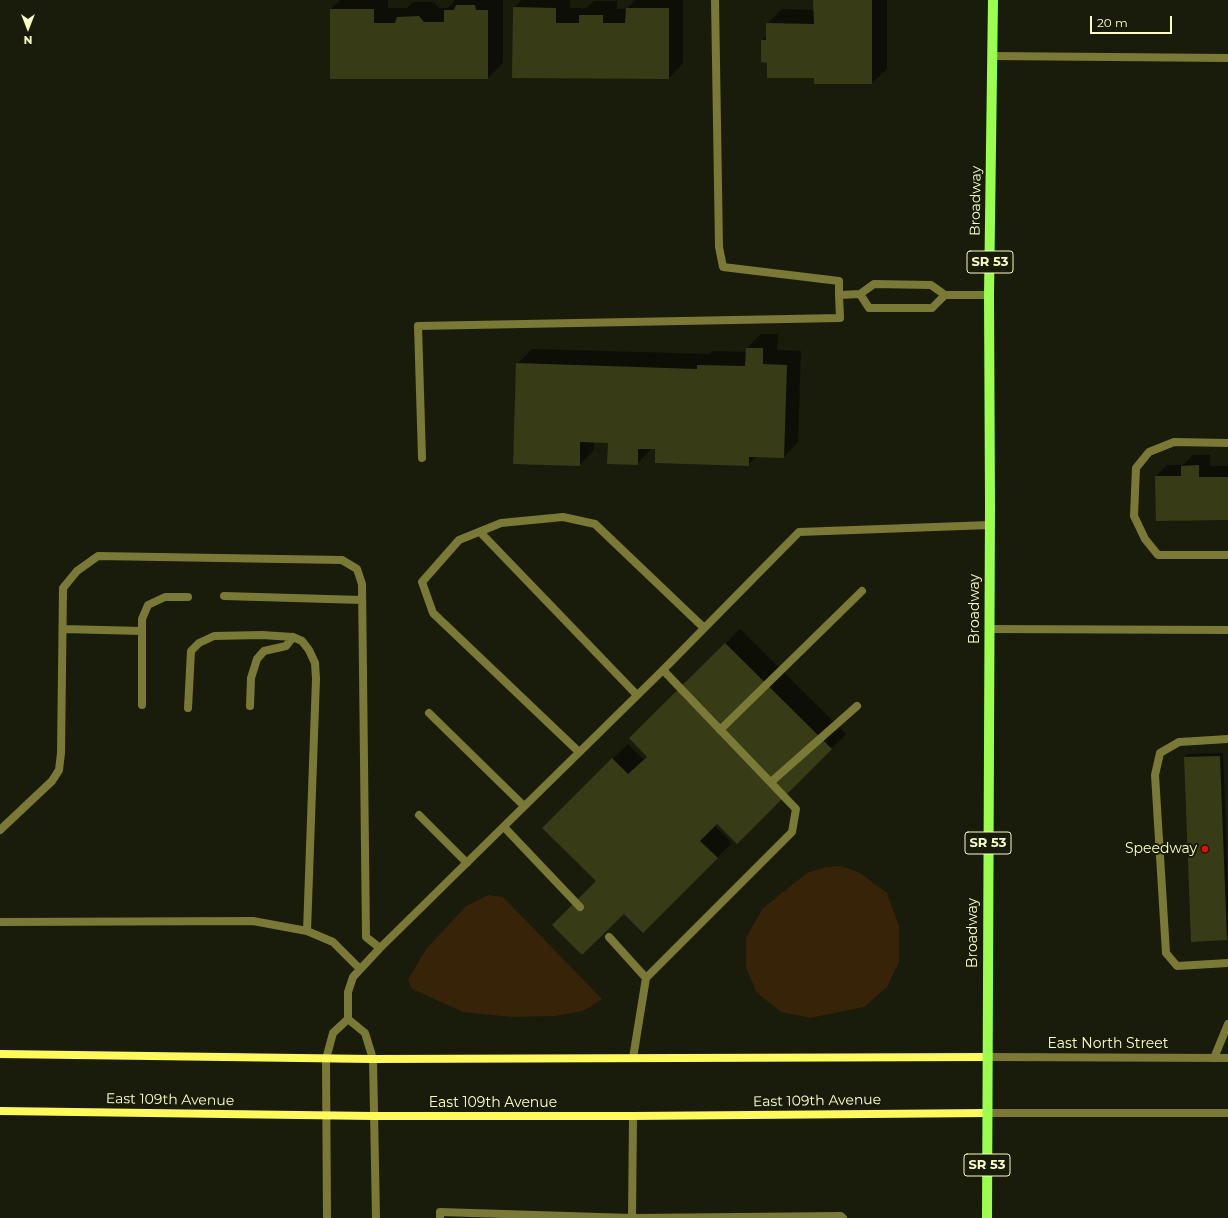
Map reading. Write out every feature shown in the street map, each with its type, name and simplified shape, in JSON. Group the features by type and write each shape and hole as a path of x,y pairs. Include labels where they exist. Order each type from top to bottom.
{"main road":[{"name":"Broadway","path":"987,1218 990,525 989,296 993,0"},
{"path":"0,1054 373,1059 987,1057"},
{"name":"East 109th Avenue","path":"0,1111 373,1116 633,1116 987,1113"}],"street":[{"path":"422,458 418,326 840,318 839,281 723,267 719,248 715,0"},
{"path":"992,56 1228,58"},
{"path":"839,295 860,294 874,284 931,285 945,294 989,296"},
{"path":"860,294 869,308 932,308 945,294"},
{"path":"1228,443 1174,442 1149,452 1136,468 1134,516 1145,539 1158,555 1228,555"},
{"path":"579,752 433,613 422,582 459,540 500,523 563,517 595,524 703,627"},
{"path":"327,1218 326,1058 333,1032 348,1019 348,992 353,977 380,948 504,827 799,532 990,525"},
{"path":"480,532 636,694"},
{"path":"0,830 52,781 58,770 61,753 63,588 77,570 98,556 342,560 357,569 362,584 366,936 380,948"},
{"path":"720,730 862,591"},
{"path":"224,596 362,600"},
{"path":"142,705 142,619 148,605 165,598 188,597"},
{"path":"989,629 1228,630"},
{"path":"63,630 142,631"},
{"path":"188,708 191,651 199,643 214,636 262,635 293,637 302,641 316,663 307,931"},
{"path":"250,706 251,678 257,659 264,650 286,646 293,637"},
{"path":"633,1058 646,978 792,832 796,809 662,670"},
{"path":"770,782 856,706"},
{"path":"429,713 524,806"},
{"path":"1228,739 1179,742 1160,753 1155,775 1166,952 1177,966 1228,963"},
{"path":"419,815 467,863"},
{"path":"504,827 580,907"},
{"path":"0,922 253,922 307,931 333,942 360,969"},
{"path":"608,937 646,978"},
{"path":"348,1019 365,1033 373,1059 376,1218"},
{"path":"1214,1058 1228,1024"},
{"name":"East North Street","path":"987,1057 1228,1058"},
{"path":"987,1113 1228,1113"},
{"path":"632,1218 633,1116"},
{"path":"440,1218 440,1212 632,1218 841,1216 843,1218"}],"shaded area":[{"path":"841,866 860,873 887,893 899,926 899,962 887,987 864,1007 810,1018 781,1012 757,993 746,968 746,938 763,908 807,873 825,867"},
{"path":"488,895 503,897 602,999 583,1011 555,1016 512,1017 463,1012 412,989 408,980 426,949 466,906"}],"building":[{"path":"813,0 872,0 872,84 814,84 814,78 767,78 767,63 761,62 761,40 766,40 766,23 814,24"},
{"path":"456,5 475,5 476,10 488,10 488,79 330,79 330,9 374,9 374,23 395,23 397,17 419,16 424,22 444,22 444,10 454,10"},
{"path":"513,7 556,8 556,23 579,23 579,15 603,15 603,23 625,23 626,8 669,8 669,79 512,78"},
{"path":"746,348 763,348 763,364 787,365 784,458 749,457 749,466 655,463 655,449 638,449 638,465 607,464 608,443 580,442 580,466 513,464 516,363 697,369 697,365 745,366"},
{"path":"1199,465 1199,477 1228,477 1228,520 1156,521 1155,476 1181,476 1181,466"},
{"path":"725,643 832,749 737,844 717,824 700,841 718,858 643,933 624,914 582,955 552,925 596,881 542,828 612,758 628,774 647,757 629,738"},
{"name":"Speedway","path":"1220,756 1227,940 1191,942 1184,757"}],"place":[{"name":"Speedway","path":"1205,849"}]}
